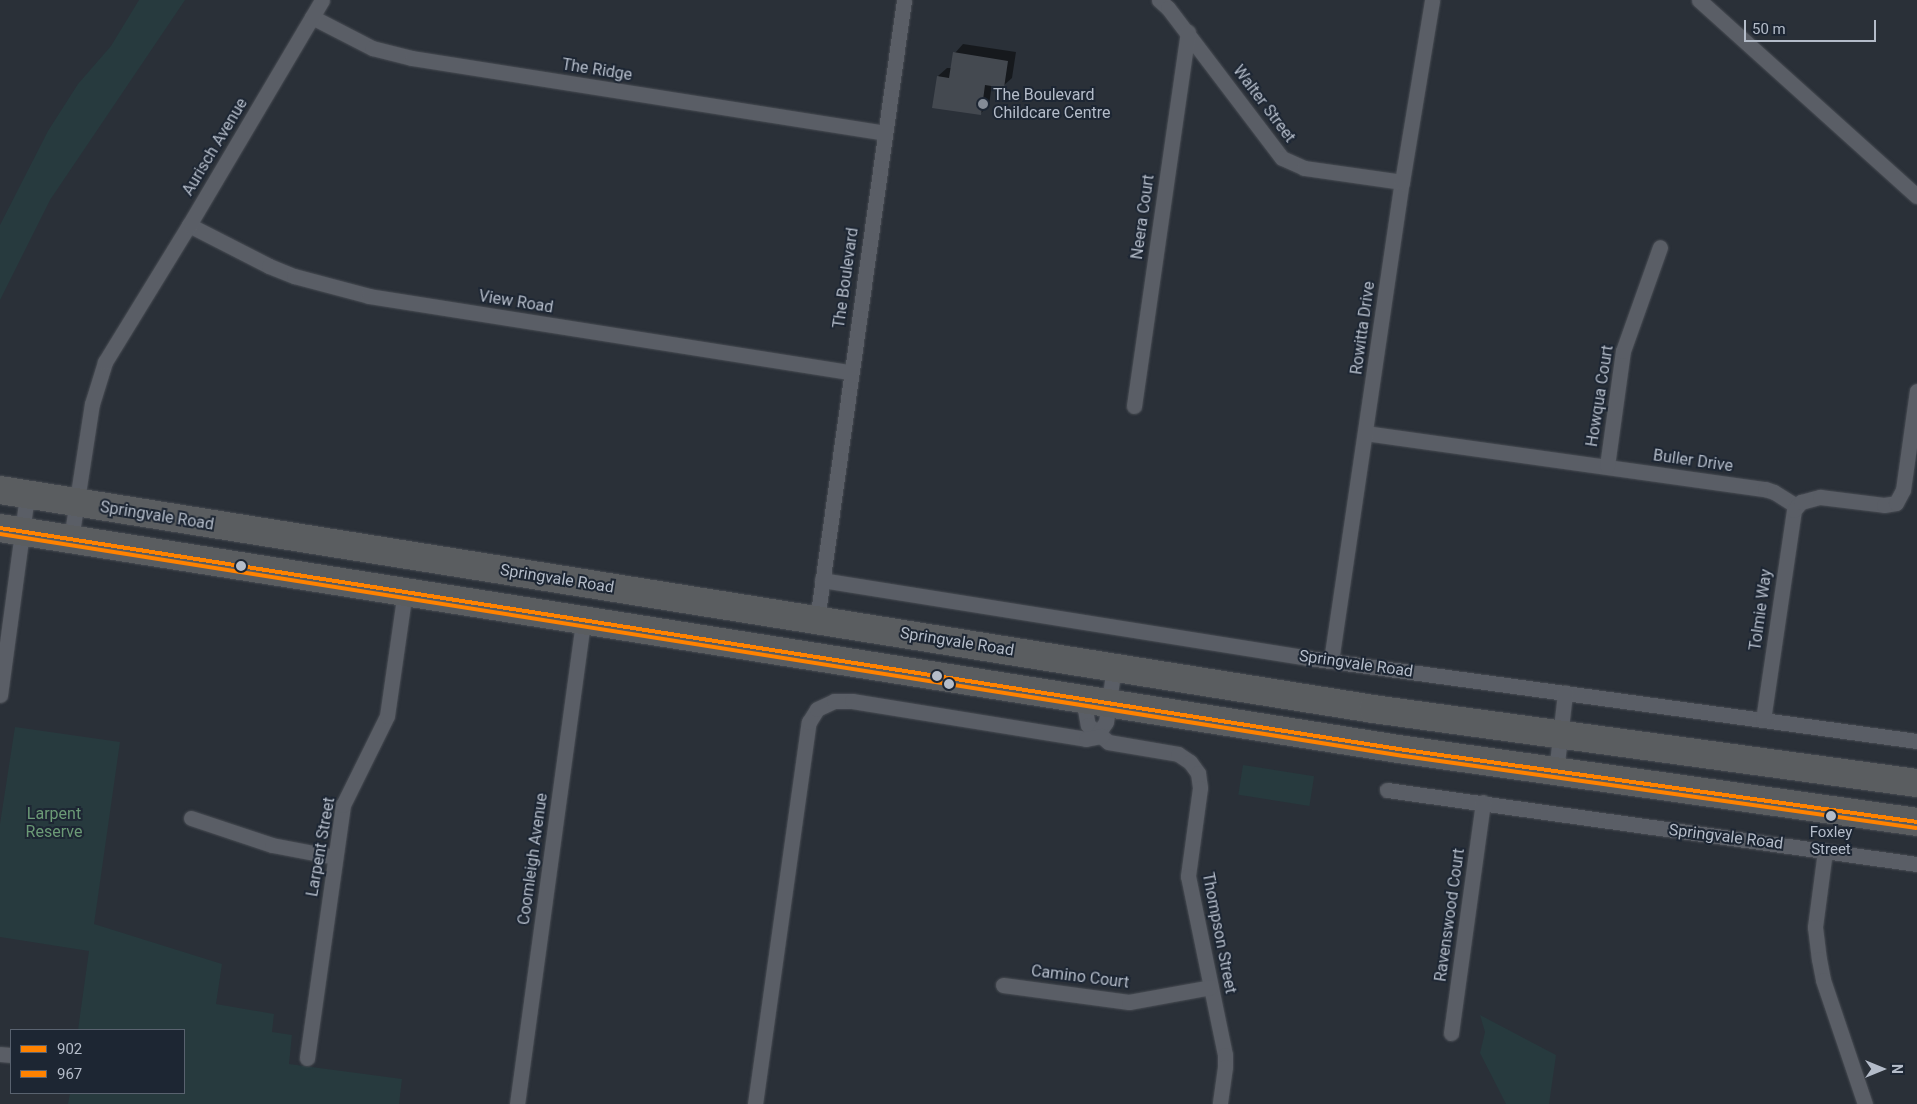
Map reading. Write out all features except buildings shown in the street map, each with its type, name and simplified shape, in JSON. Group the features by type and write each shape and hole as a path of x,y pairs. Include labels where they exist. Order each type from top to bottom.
{"highway":[{"name":"Springvale Road","path":"0,490 1373,709 1917,783"},
{"path":"11,529 1556,772 1917,822"}],"street":[{"name":"Aurisch Avenue","path":"71,539 92,404 99,374 322,0"},
{"name":"The Boulevard","path":"817,620 850,372 904,0"},
{"name":"Walter Street","path":"1159,0 1188,32 1282,158 1304,168 1402,182"},
{"name":"Rowitta Drive","path":"1331,661 1402,182 1432,0"},
{"path":"1699,0 1917,196"},
{"name":"The Ridge","path":"312,17 372,48 412,58 884,133"},
{"name":"Neera Court","path":"1134,406 1188,32"},
{"name":"View Road","path":"189,225 241,253 278,270 369,296 850,372"},
{"name":"Howqua Court","path":"1608,466 1623,351 1660,247"},
{"path":"1796,506 1806,499 1820,497 1884,505 1896,502 1903,490 1917,391"},
{"name":"Buller Drive","path":"1365,433 1765,489 1796,506"},
{"path":"0,695 11,529 27,495"},
{"name":"Tolmie Way","path":"1763,720 1791,524 1796,506"},
{"name":"Springvale Road","path":"822,580 1331,661 1917,741"},
{"name":"Larpent Street","path":"307,1058 343,805 385,722 405,591"},
{"name":"Coomleigh Avenue","path":"517,1104 583,620"},
{"path":"755,1104 809,722 817,709 834,701 852,701 1086,739 1101,734 1106,722 1114,667"},
{"path":"1556,772 1565,693"},
{"path":"1082,698 1088,725 1101,734"},
{"name":"Thompson Street","path":"1101,734 1108,742 1178,754 1187,759 1196,769 1200,778 1188,876 1225,1062 1220,1104"},
{"name":"Springvale Road","path":"1386,790 1483,802 1621,824 1917,864"},
{"name":"Ravenswood Court","path":"1451,1033 1483,802"},
{"path":"191,818 272,845 335,857"},
{"path":"1825,851 1816,927 1819,959 1823,980 1865,1104"},
{"name":"Camino Court","path":"1003,985 1130,1002 1211,987"}],"green space":[{"path":"139,0 185,0 50,200 0,300 0,225 48,131 78,84 111,46"},
{"name":"Larpent Reserve","path":"15,727 120,742 94,924 222,964 216,1004 274,1014 272,1032 292,1035 289,1064 402,1079 399,1104 68,1104 70,1094 185,1094 185,1029 78,1029 89,951 0,937 0,824"},
{"path":"1243,765 1314,776 1309,806 1238,795"},
{"path":"1480,1015 1556,1055 1549,1104 1506,1104 1480,1053 1485,1032"}],"transit line":[{"name":"902","path":"0,528 1405,750 1917,822"},
{"name":"967","path":"0,534 1404,756 1916,828"}],"place":[{"name":"The Boulevard Childcare Centre","path":"983,104"},
{"name":"Foxley Street","path":"1831,816"}]}
